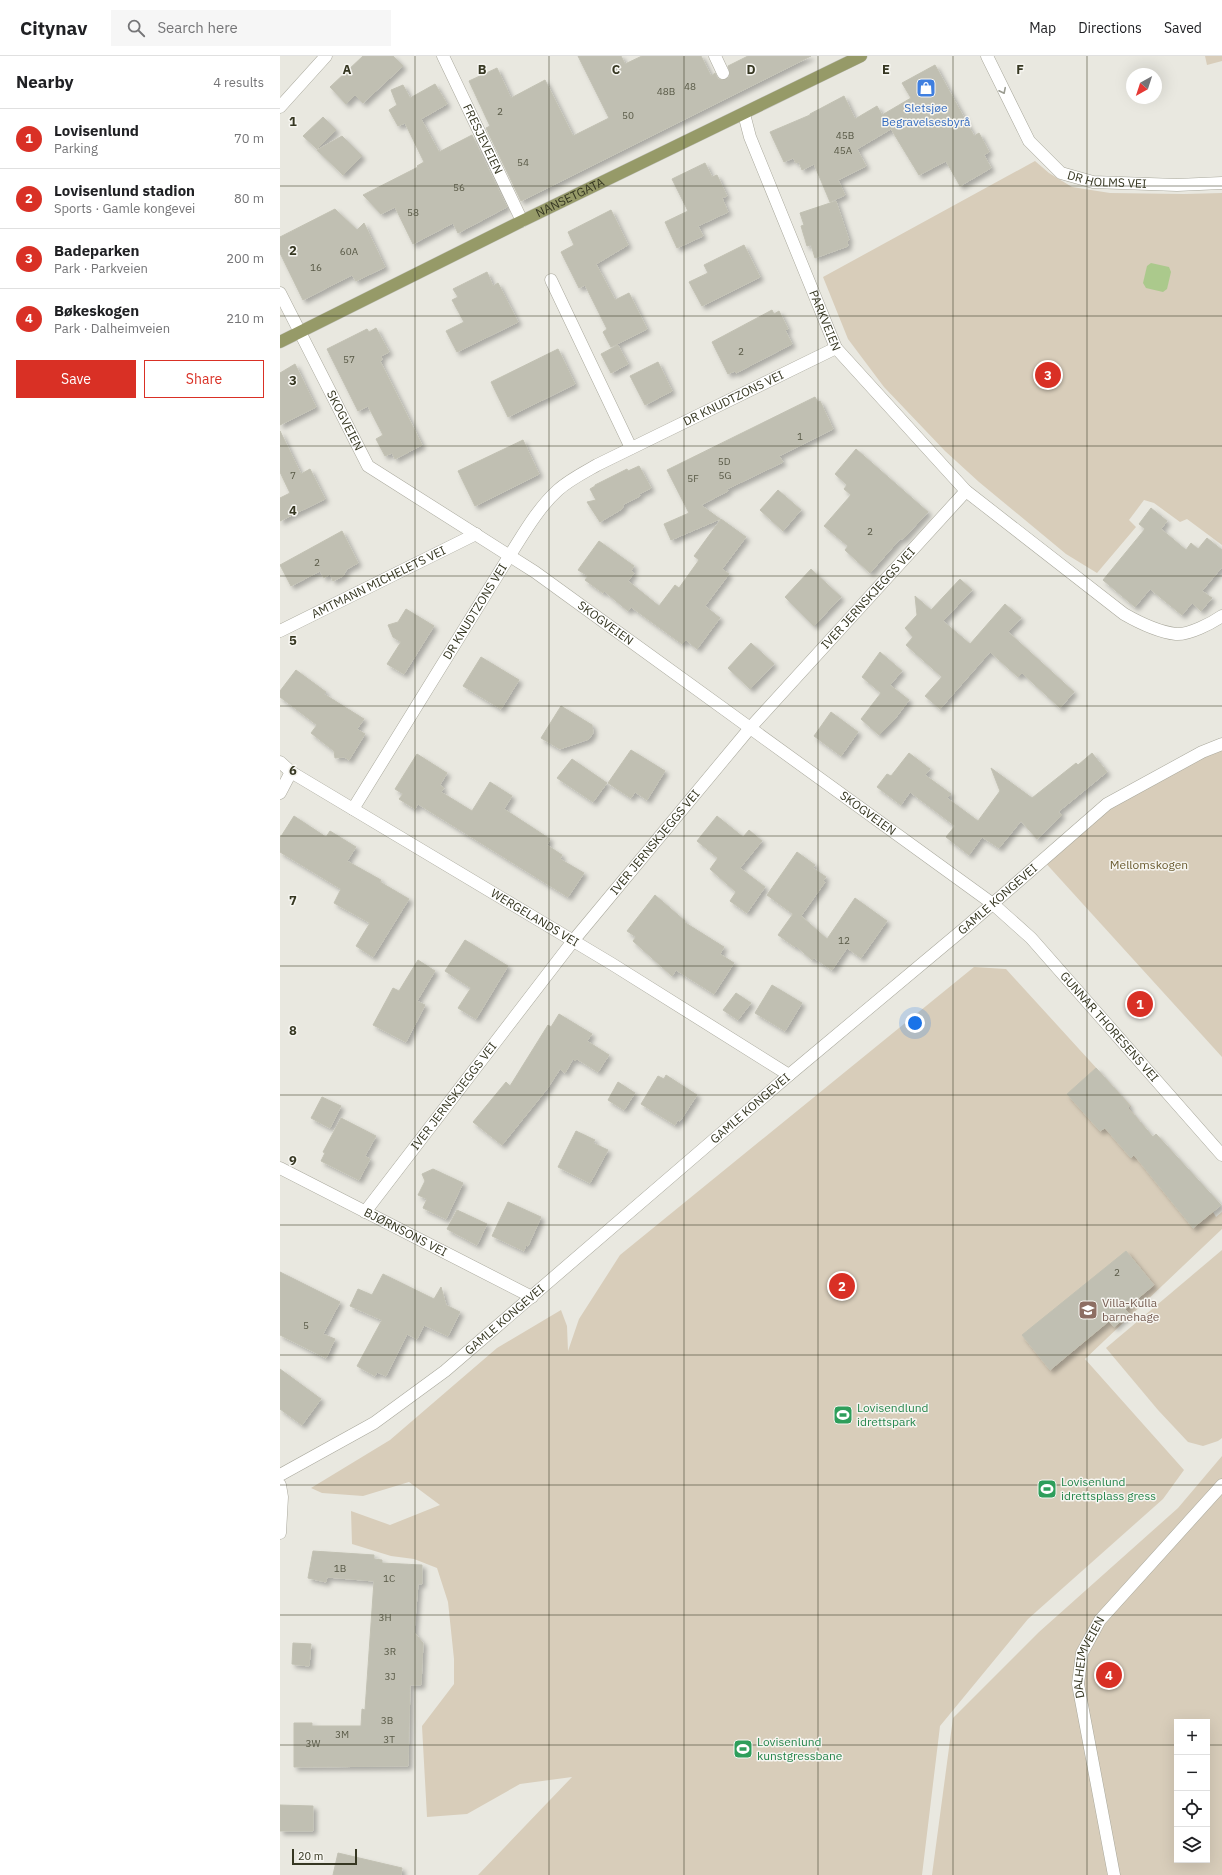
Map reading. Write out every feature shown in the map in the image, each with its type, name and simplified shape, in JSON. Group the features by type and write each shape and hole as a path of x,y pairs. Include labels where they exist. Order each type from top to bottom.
{"main road":[{"name":"NANSETGATA","path":"280,342 522,221 861,56"}],"street":[{"path":"280,107 326,56"},
{"name":"FRESJEVEIEN","path":"443,56 522,221"},
{"path":"715,56 723,73"},
{"name":"DR HOLMS VEI","path":"986,56 1028,142 1061,174 1093,182 1178,185 1222,183"},
{"name":"PARKVEIEN","path":"744,114 750,137 836,348 966,490 1124,614 1141,623 1177,634 1208,626 1222,616"},
{"path":"551,280 631,448"},
{"name":"SKOGVEIEN","path":"280,293 368,466 510,555 993,904"},
{"name":"DR KNUDTZONS VEI","path":"353,809 510,555 535,517 558,490 573,478 631,448 836,348"},
{"name":"IVER JERNSKJEGGS VEI","path":"365,1212 574,941 750,728 966,490"},
{"name":"AMTMANN MICHELETS VEI","path":"280,630 476,534"},
{"name":"GAMLE KONGEVEI","path":"280,1475 368,1426 444,1371 993,904 1107,804 1202,752 1222,744"},
{"name":"WERGELANDS VEI","path":"280,762 291,772 574,941 789,1076"},
{"path":"280,793 291,772"},
{"name":"GUNNAR THORESENS VEI","path":"993,904 1031,938 1222,1155"},
{"name":"BJØRNSONS VEI","path":"280,1168 532,1297"},
{"path":"280,1484 282,1497 280,1533"},
{"name":"DALHEIMVEIEN","path":"1114,1875 1078,1684 1082,1653 1100,1620 1222,1485"}],"green space":[{"path":"1205,56 1222,56 1222,61 1207,65"},
{"path":"1035,161 1049,173 1072,187 1110,193 1222,193 1222,545 1187,519 1180,522 1154,503 1144,500 1129,520 1136,527 1097,573 1066,554 979,482 945,451 884,387 848,339 823,277"},
{"name":"Mellomskogen","path":"1222,744 1222,1057 1042,859 1107,804"},
{"name":"Lovisendlund idrettspark","path":"974,967 1006,969 1131,1106 1129,1108 1153,1137 1156,1134 1221,1205 1213,1212 1216,1217 1222,1212 1222,1229 1085,1359 1184,1470 1163,1499 1028,1619 940,1726 922,1875 478,1875 572,1777 520,1784 467,1814 427,1817 422,1726 454,1684 454,1659 448,1602 437,1568 414,1559 391,1556 352,1544 351,1511 390,1525 440,1505 409,1482 363,1496 322,1493 311,1488 390,1440 497,1348 561,1310 567,1326 568,1351 579,1319 620,1255"},
{"path":"1222,1250 1222,1438 1218,1441 1203,1446 1188,1442 1158,1410 1106,1348"},
{"path":"1222,1456 1222,1875 932,1875 953,1718 1039,1632 1178,1508"}],"shaded area":[{"path":"1151,263 1169,267 1171,272 1167,289 1163,292 1146,288 1143,283 1147,266"}],"building":[{"path":"363,56 393,56 403,66 363,103 355,95 346,104 330,87"},
{"path":"578,56 621,56 625,64 642,56 701,56 711,76 715,73 718,79 723,80 729,77 730,73 728,66 748,56 811,56 521,201 486,128 490,126 469,81 497,68 511,98 545,80 573,136 609,118"},
{"path":"935,65 974,136 979,133 989,152 984,155 991,168 960,186 946,161 919,175 891,129 857,149 866,166 838,180 845,195 830,202 814,164 802,170 799,162 796,163 793,158 784,162 770,132 810,115 844,96 855,119 877,106 882,115 911,98 902,83"},
{"path":"435,84 447,104 421,119 439,152 472,135 507,207 458,233 453,223 413,244 395,207 381,214 363,195 418,167 417,166 424,162 405,123 398,126 389,110 397,105 391,90 403,85 410,98"},
{"path":"323,117 336,130 317,149 303,136"},
{"path":"342,136 362,156 343,175 317,150"},
{"path":"705,163 712,177 717,175 727,196 722,198 728,212 698,226 703,236 677,248 665,222 688,211 672,179"},
{"path":"836,201 849,240 847,241 848,246 815,258 811,245 807,246 801,226 804,225 800,213"},
{"path":"335,209 357,230 364,223 385,267 356,281 352,275 303,300 280,253 280,237"},
{"path":"611,210 628,245 596,264 615,300 629,293 647,329 611,347 603,332 607,329 585,285 579,288 561,252 574,245 568,232"},
{"path":"744,245 760,277 702,306 689,282 708,273 704,265"},
{"path":"487,272 493,286 498,283 518,322 457,352 446,331 464,322 452,300 458,297 453,289"},
{"path":"772,310 774,314 779,311 788,329 785,330 792,344 736,373 735,371 728,374 712,342"},
{"path":"376,328 389,352 381,356 382,360 380,361 422,445 395,459 392,453 385,456 376,439 383,435 368,406 358,411 327,349 367,329 369,332"},
{"path":"618,345 628,364 611,373 601,354"},
{"path":"558,349 575,384 508,417 491,382"},
{"path":"658,362 672,391 645,405 630,376"},
{"path":"295,364 316,407 280,425 280,373"},
{"path":"815,397 818,402 820,401 833,429 779,456 783,462 727,489 728,491 701,505 720,519 671,540 664,524 689,513 667,470"},
{"path":"280,431 301,474 310,469 325,499 280,521 280,498 290,493 280,472"},
{"path":"523,440 539,474 475,506 458,471"},
{"path":"856,449 928,512 904,538 899,540 870,573 845,550 848,546 824,526 851,495 844,489 847,485 835,474"},
{"path":"639,466 651,488 639,494 640,496 624,504 622,509 600,522 587,502 596,500 590,489 627,469 628,471"},
{"path":"778,490 801,510 783,531 760,510"},
{"path":"1151,508 1167,521 1161,529 1186,550 1191,543 1198,549 1207,538 1222,550 1222,567 1202,591 1212,598 1201,611 1192,603 1182,615 1150,589 1135,607 1103,580 1145,529 1139,524"},
{"path":"721,519 746,537 722,569 729,574 705,606 720,618 697,649 686,640 682,644 631,607 628,611 604,591 603,593 585,580 588,576 578,570 599,541 634,566 631,571 634,573 628,581 659,606 675,585 679,588 699,560 694,556"},
{"path":"342,531 358,563 347,569 343,576 333,581 330,574 324,578 320,571 291,586 280,565"},
{"path":"811,569 841,597 814,626 785,597"},
{"path":"960,579 972,590 943,621 970,644 1005,604 1021,618 1008,632 1074,692 1060,708 1022,673 1018,677 990,652 940,709 925,696 942,677 906,645 913,637 905,628 917,615 915,596 931,610"},
{"path":"406,609 434,626 404,674 387,664 401,642 393,637 388,625 398,622"},
{"path":"751,643 774,664 750,689 728,668"},
{"path":"880,652 902,671 890,685 909,700 894,720 879,735 861,719 881,693 862,677"},
{"path":"481,657 519,680 501,709 463,686"},
{"path":"296,670 326,692 324,694 364,719 357,729 365,734 349,760 344,757 335,758 334,751 311,733 317,725 280,697 280,691"},
{"path":"561,706 592,725 593,733 589,739 560,749 541,738"},
{"path":"831,712 858,732 841,756 814,736"},
{"path":"631,750 665,771 647,800 635,792 631,798 608,783"},
{"path":"909,753 930,769 925,775 951,794 947,798 978,821 1000,791 991,768 1032,798 1076,763 1078,765 1092,753 1107,772 1058,812 1062,815 1037,839 1021,821 999,848 982,837 969,855 946,837 955,826 910,792 901,805 877,787 887,774 891,776"},
{"path":"417,754 447,773 440,785 444,788 441,792 472,811 490,782 512,796 504,809 550,839 547,845 562,855 560,859 584,873 568,897 418,804 415,809 399,799 403,794 395,789"},
{"path":"572,759 607,783 593,802 557,778"},
{"path":"294,816 326,837 330,831 356,847 347,861 381,880 380,882 409,899 373,957 356,946 370,923 334,903 341,889 280,852 280,838"},
{"path":"717,816 743,837 749,830 762,841 740,868 765,887 747,913 730,901 736,892 710,869 718,858 697,841"},
{"path":"797,852 815,865 813,868 826,877 823,881 825,882 801,916 827,939 855,898 887,921 861,958 847,948 832,970 814,958 812,960 796,946 795,947 778,935 793,914 767,895"},
{"path":"655,895 685,921 684,922 724,947 720,954 734,963 714,994 676,970 672,976 633,941 636,937 627,931"},
{"path":"465,940 508,966 476,1019 458,1008 471,988 445,971"},
{"path":"418,960 435,971 417,1001 425,1005 406,1042 373,1025 393,988 399,991"},
{"path":"772,985 802,1003 785,1031 755,1013"},
{"path":"736,993 751,1003 738,1020 723,1010"},
{"path":"559,1014 592,1034 587,1041 609,1055 598,1072 577,1059 575,1061 573,1059 565,1073 560,1069 547,1089 502,1145 473,1122 506,1082 510,1086 548,1025 551,1027"},
{"path":"1096,1068 1130,1106 1128,1108 1153,1137 1156,1134 1221,1205 1193,1228 1134,1155 1131,1158 1105,1128 1100,1131 1067,1094"},
{"path":"666,1075 697,1095 680,1121 678,1120 675,1125 641,1104 658,1076 664,1079"},
{"path":"618,1082 635,1093 624,1110 608,1100"},
{"path":"322,1097 341,1106 330,1128 311,1118"},
{"path":"341,1118 376,1136 365,1156 370,1159 359,1180 321,1161 325,1153 323,1152"},
{"path":"576,1131 595,1140 593,1143 608,1150 590,1183 558,1167"},
{"path":"433,1169 463,1183 446,1219 423,1208 427,1199 418,1195 425,1181 422,1174"},
{"path":"508,1202 541,1217 528,1246 526,1245 524,1251 492,1236"},
{"path":"457,1210 487,1224 477,1245 447,1229"},
{"path":"1126,1251 1154,1285 1125,1309 1129,1314 1114,1327 1109,1321 1050,1370 1022,1335"},
{"path":"280,1272 340,1302 323,1334 335,1339 326,1358 280,1335"},
{"path":"383,1274 434,1299 441,1287 446,1305 460,1312 448,1336 424,1325 417,1339 407,1334 386,1376 377,1372 375,1376 357,1366 382,1320 350,1306 358,1289 372,1295"},
{"path":"280,1369 321,1399 302,1425 280,1409"},
{"path":"313,1551 374,1555 374,1559 382,1560 382,1563 422,1565 422,1584 418,1584 414,1632 423,1643 421,1685 410,1685 408,1766 294,1767 294,1723 312,1723 312,1726 361,1726 362,1709 365,1710 374,1581 327,1577 326,1582 308,1578"},
{"path":"293,1643 311,1644 309,1666 292,1664"},
{"path":"280,1805 313,1806 313,1831 280,1831"},
{"path":"338,1853 402,1868 401,1875 333,1875"}],"place":[{"name":"Sletsjøe Begravelsesbyrå","path":"926,88"},
{"name":"Badeparken","path":"1048,375"},
{"name":"Lovisenlund","path":"1140,1004"},
{"name":"Lovisenlund stadion","path":"842,1286"},
{"name":"Villa-Kulla barnehage","path":"1088,1310"},
{"name":"Lovisendlund idrettspark","path":"843,1415"},
{"name":"Lovisenlund idrettsplass gress","path":"1047,1489"},
{"name":"Bøkeskogen","path":"1109,1675"},
{"name":"Lovisenlund kunstgressbane","path":"743,1749"}]}
